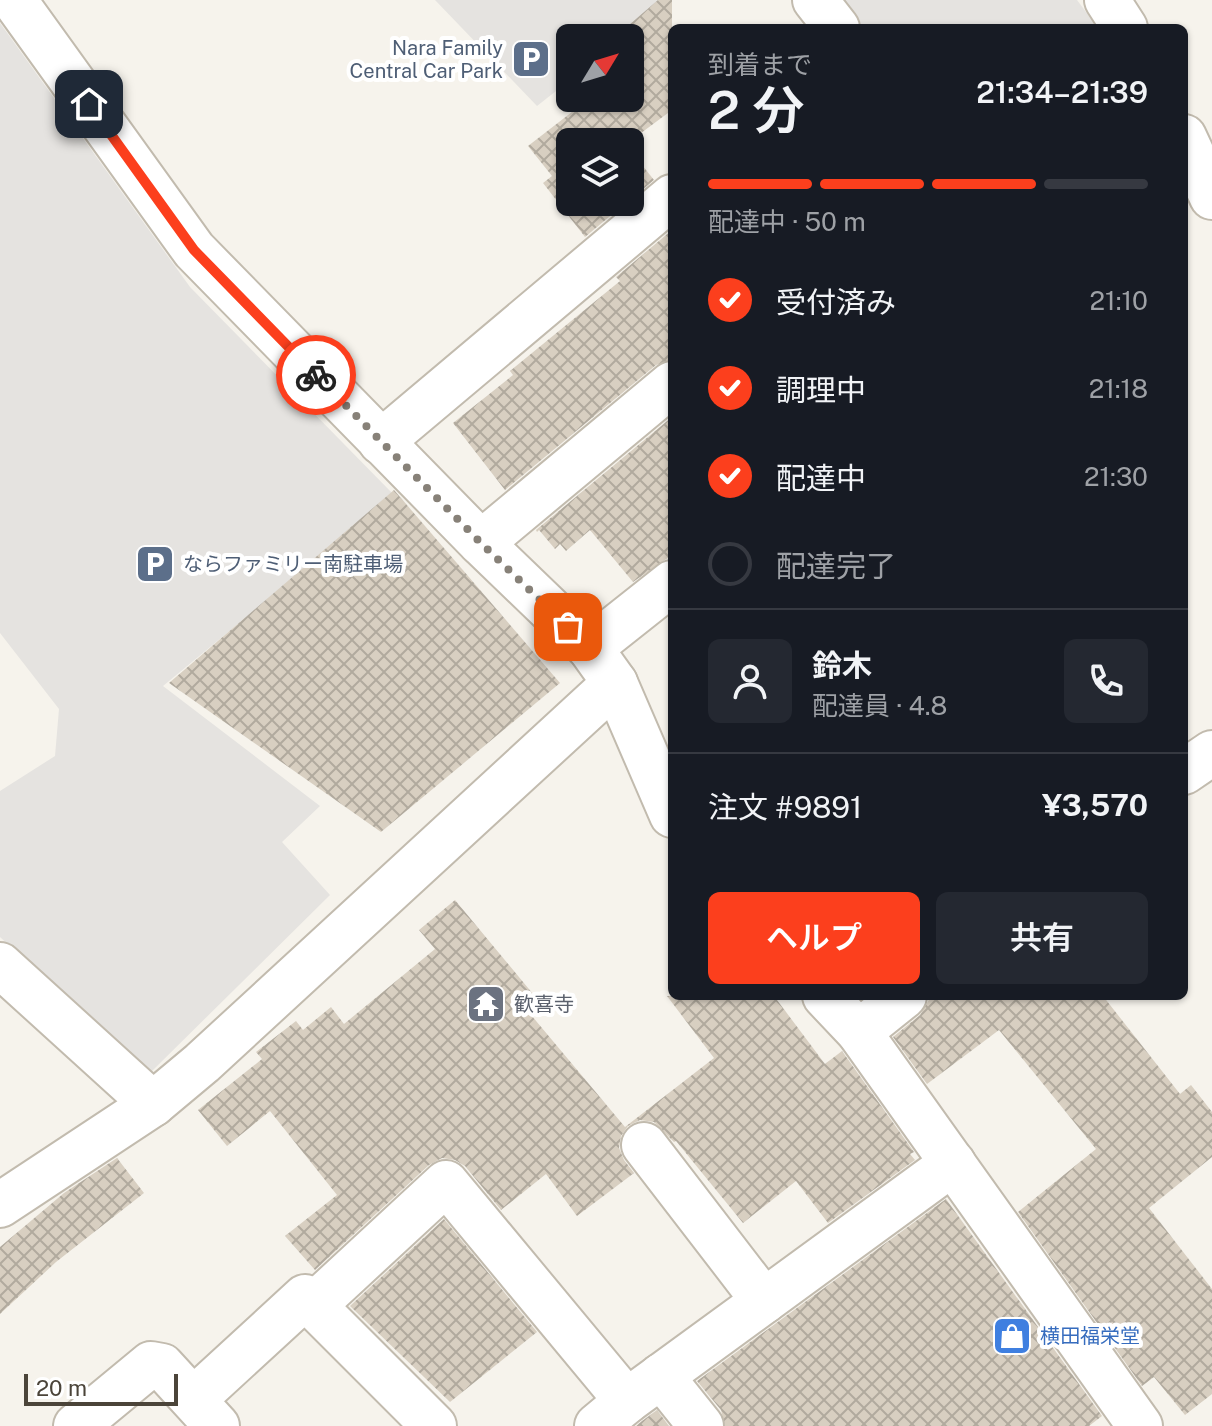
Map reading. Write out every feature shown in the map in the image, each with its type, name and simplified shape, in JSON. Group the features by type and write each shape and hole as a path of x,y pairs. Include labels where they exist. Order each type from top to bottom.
{"street":[{"path":"14,0 194,250 481,543 590,648 615,683 668,806"},
{"path":"815,0 834,24"},
{"path":"1107,0 1122,24"},
{"path":"1188,146 1212,200 1188,204"},
{"path":"381,442 668,200"},
{"path":"481,543 668,387"},
{"path":"590,648 668,586"},
{"path":"0,1205 153,1104 202,1063 615,683"},
{"path":"0,965 153,1104"},
{"path":"829,1000 859,1032 1140,1426"},
{"path":"859,1032 899,1000"},
{"path":"644,1145 764,1301"},
{"path":"628,1401 953,1163"},
{"path":"313,1306 446,1183 628,1401 701,1426"},
{"path":"76,1426 151,1364 162,1366 205,1413 305,1297 434,1426"}],"shaded area":[{"name":"Nara Family Central Car Park","path":"435,0 671,0 641,24 556,24 556,91 537,106"},
{"path":"826,0 1077,0 1095,24 847,24"},
{"name":"ならファミリー南駐車場","path":"0,23 190,287 394,495 163,686 320,806 282,842 330,895 150,1073 0,937 0,791 55,756 59,709 0,633"}],"building":[{"path":"658,0 672,0 672,24 668,24 668,113 644,131 644,128 556,128 556,200 543,183 552,176 528,146 572,112 644,112 644,24 630,24"},
{"path":"644,168 654,180 644,188"},
{"path":"569,216 610,216 585,237"},
{"path":"668,233 668,361 656,365 505,490 453,423 513,375 510,371 620,281 616,277"},
{"path":"668,420 668,558 633,582 590,530 566,551 560,544 555,549 536,530"},
{"path":"394,490 560,683 381,832 169,683"},
{"path":"455,900 533,994 521,1003 625,1127 714,1058 670,1000 777,1000 825,1064 842,1051 914,1152 910,1154 915,1160 828,1223 796,1181 743,1223 676,1141 654,1122 640,1120 628,1126 621,1136 619,1148 634,1173 577,1216 546,1174 501,1210 465,1166 442,1158 429,1165 315,1270 285,1236 337,1195 270,1111 227,1146 198,1110 262,1059 256,1052 296,1021 303,1030 331,1007 344,1024 435,949 419,930"},
{"path":"929,1000 1106,1000 1180,1094 1191,1085 1212,1112 1212,1157 1149,1208 1212,1289 1212,1394 1185,1415 1154,1377 1142,1386 1018,1212 1096,1149 999,1030 927,1084 893,1037 920,1015"},
{"path":"117,1158 144,1193 56,1262 0,1314 0,1247 64,1193"},
{"path":"946,1199 1102,1416 1089,1426 725,1426 721,1410 697,1381"},
{"path":"444,1219 537,1332 450,1402 350,1306"},
{"path":"657,1410 669,1426 636,1426 642,1421"}],"way so far":[{"path":"316,375 568,627"}],"place":[{"name":"Nara Family Central Car Park","path":"531,59"},
{"name":"ならファミリー南駐車場","path":"155,564"},
{"name":"歓喜寺","path":"486,1004"},
{"name":"横田福栄堂","path":"1012,1336"}],"route":[{"path":"89,104 194,250 316,375"}]}
